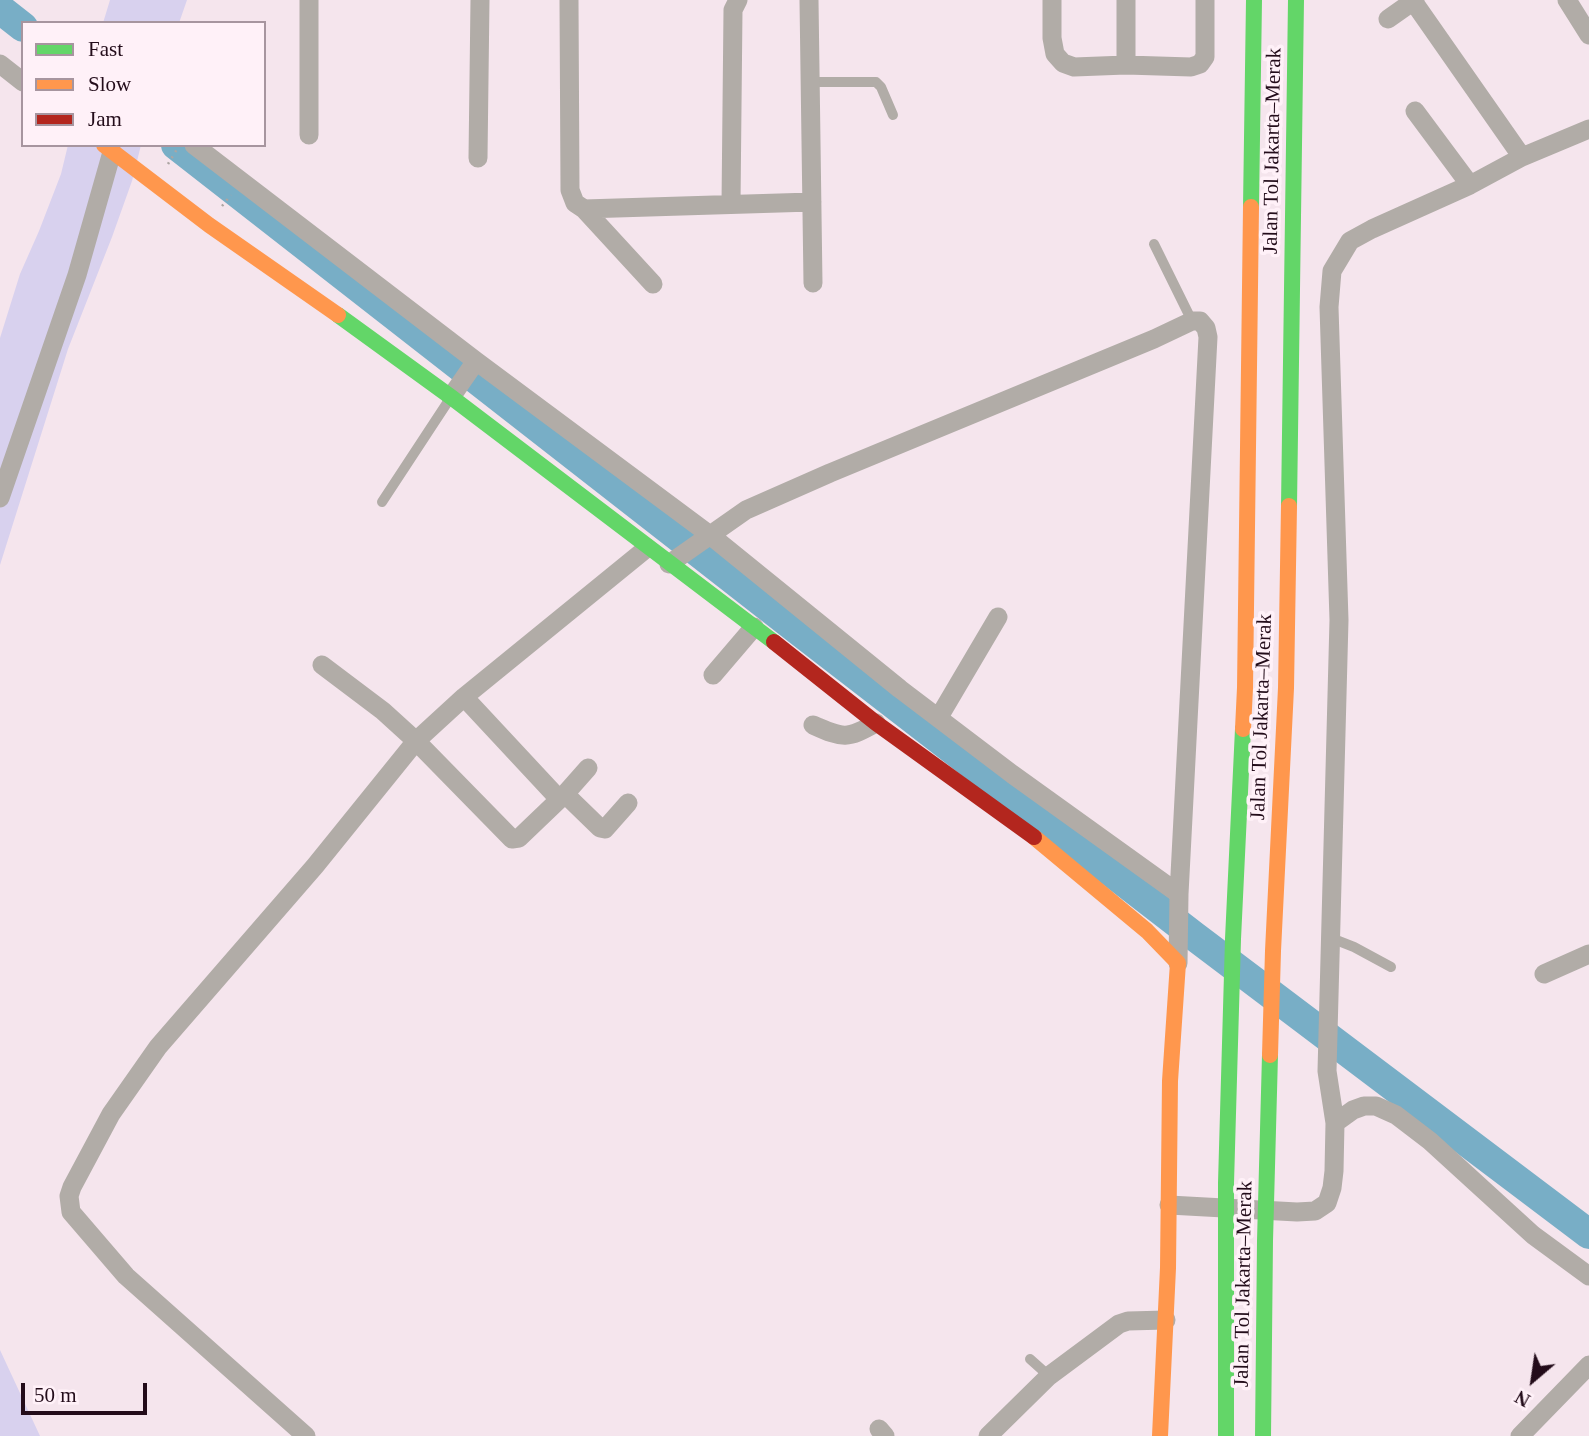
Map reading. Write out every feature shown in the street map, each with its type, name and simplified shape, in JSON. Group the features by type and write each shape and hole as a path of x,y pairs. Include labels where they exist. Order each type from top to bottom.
{"main road":[{"name":"Jalan Tol Jakarta–Merak","path":"1226,1436 1226,1183 1233,939 1245,688 1254,0"},
{"name":"Jalan Tol Jakarta–Merak","path":"1262,1436 1269,1072 1286,688 1296,0"},
{"path":"108,148 209,225 454,392 647,548 671,562 876,723 1036,839 1178,956 1170,1081 1170,1205 1160,1436"}],"street":[{"path":"309,0 309,135"},
{"path":"478,158 480,0"},
{"path":"569,0 570,190 575,203 584,209 653,284"},
{"path":"731,204 733,10 738,0"},
{"path":"808,0 813,283"},
{"path":"1052,0 1052,38 1055,54 1063,64 1074,67 1191,67 1200,64 1205,57 1205,0"},
{"path":"1126,0 1126,65"},
{"path":"1567,0 1589,34"},
{"path":"1388,19 1414,1 1522,157"},
{"path":"0,64 21,80"},
{"path":"1415,111 1469,185"},
{"path":"1170,1205 1315,1211 1327,1203 1332,1188 1335,1123 1327,1070 1327,1031 1339,620 1329,307 1332,271 1350,241 1522,157 1589,129"},
{"path":"197,147 473,365 710,535 802,611 1179,902"},
{"path":"0,498 77,275 108,148"},
{"path":"584,209 812,202"},
{"path":"671,562 746,510 1192,321 1200,321 1206,328 1208,337 1178,956"},
{"path":"454,392 473,365"},
{"path":"306,1436 126,1276 71,1212 69,1196 111,1114 158,1047 315,866 416,741 464,697 647,548"},
{"path":"939,718 998,617"},
{"path":"713,675 754,627"},
{"path":"322,665 383,711 416,741 512,839 519,838 588,768"},
{"path":"464,697 562,797 600,828 605,829 628,803"},
{"path":"813,725 830,733 853,736 876,723"},
{"path":"1544,974 1589,954"},
{"path":"1335,1123 1353,1110 1364,1106 1376,1107 1396,1115 1430,1141 1533,1235 1589,1276"},
{"path":"988,1436 1049,1377 1118,1325 1128,1321 1166,1320"},
{"path":"1520,1436 1589,1365"}],"lane":[{"path":"810,82 876,82 881,87 893,115"},
{"path":"1154,244 1192,321"},
{"path":"382,502 454,392"},
{"path":"1331,938 1391,967"},
{"path":"1030,1359 1049,1377"}],"path":[{"path":"167,165 178,147"},
{"path":"218,213 237,188"}],"shaded area":[{"path":"110,0 187,0 180,21 104,21"},
{"path":"68,147 140,147 132,181 112,237 68,349 0,565 0,338 20,274 61,174"},
{"path":"0,1350 40,1436 0,1436"}],"waterway":[{"path":"0,9 21,25"},
{"path":"179,147 1194,936 1589,1234"}],"traffic: fast":[{"path":"1251,207 1254,0"},
{"path":"1289,506 1296,0"},
{"path":"338,315 451,397 774,642"},
{"path":"1226,1436 1226,1183 1233,939 1243,729"},
{"path":"1263,1436 1270,1055"}],"traffic: slow":[{"path":"107,147 209,225 338,315"},
{"path":"1243,729 1251,207"},
{"path":"1270,1055 1286,688 1289,506"},
{"path":"1034,837 1147,931 1178,963 1170,1081 1168,1268 1160,1436"}],"traffic: jam":[{"path":"774,642 876,723 1034,837"}]}
